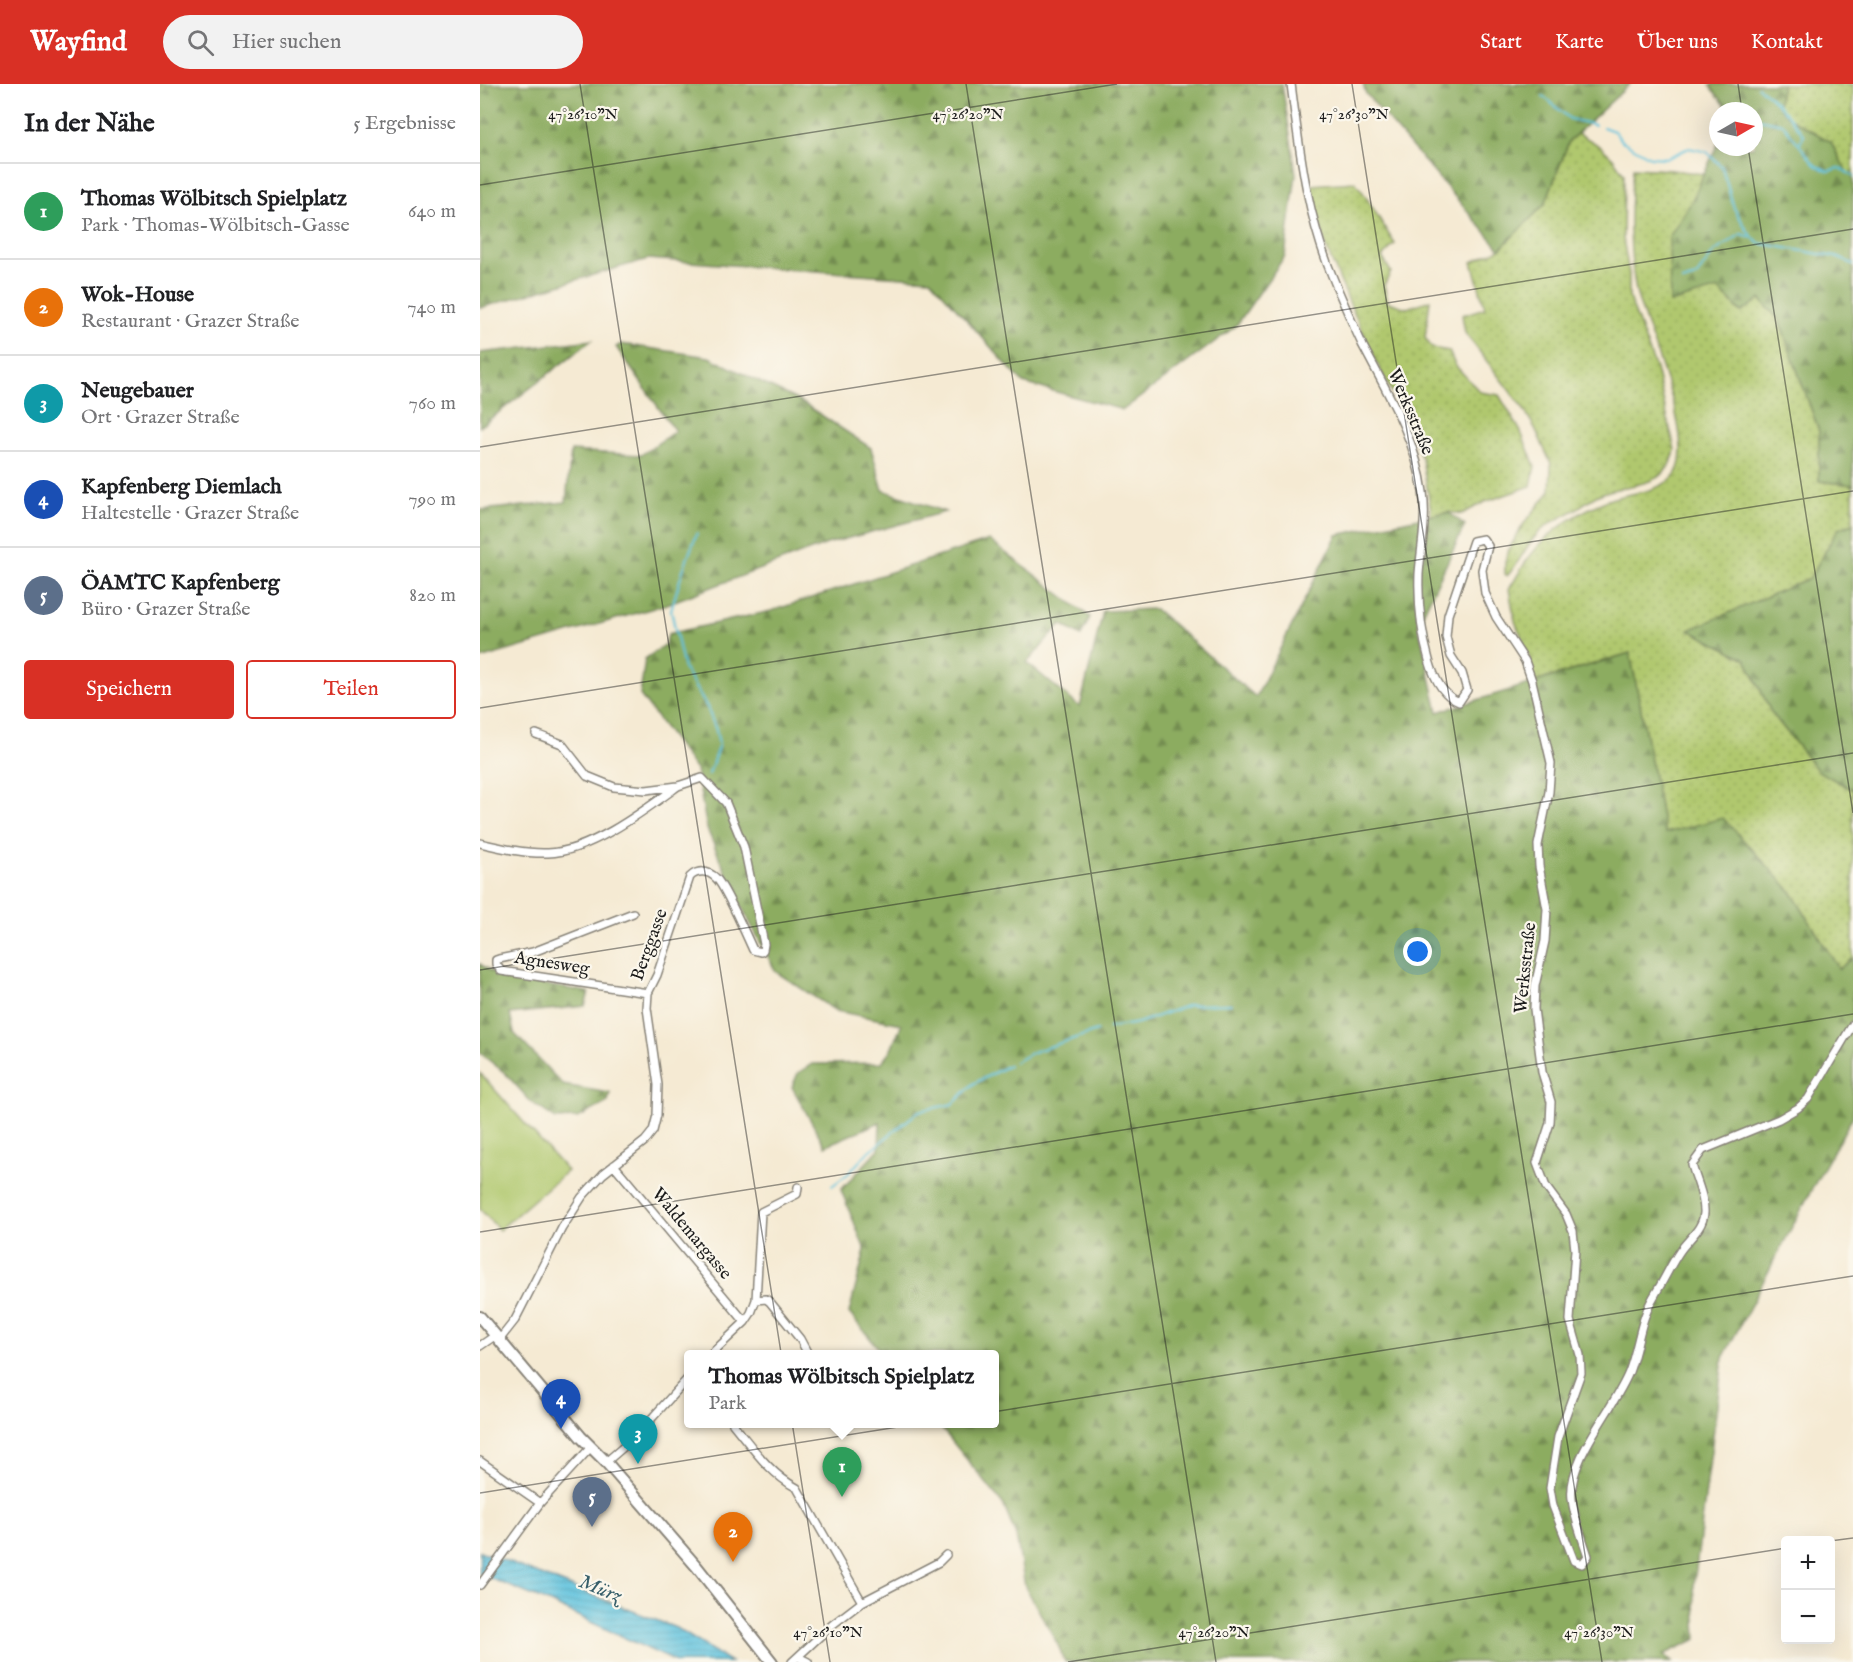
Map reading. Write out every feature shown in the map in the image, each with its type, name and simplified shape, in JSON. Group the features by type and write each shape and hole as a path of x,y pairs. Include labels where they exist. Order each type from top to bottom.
{"main road":[{"path":"480,1317 697,1567 772,1662"}],"street":[{"name":"Werksstraße","path":"1291,85 1308,205 1320,246 1362,343 1393,403 1410,442 1417,467 1423,492 1424,521 1419,575 1419,608 1432,672 1448,697 1459,702 1467,690 1462,673 1451,656 1446,637 1448,615 1473,541 1482,539 1488,546 1482,570 1485,593 1496,617 1525,661 1532,681 1551,764 1549,792 1538,845 1539,866 1547,909 1545,940 1535,986 1534,1009 1542,1072 1551,1102 1550,1123 1537,1163 1546,1187 1566,1214 1573,1231 1575,1250 1570,1320 1580,1355 1581,1373 1558,1437 1550,1488 1553,1506 1574,1561 1582,1564 1588,1556 1572,1498 1572,1484 1577,1470 1590,1437 1619,1392 1629,1371 1646,1308 1680,1251 1699,1228 1704,1216 1692,1165 1702,1150 1779,1119 1798,1108 1808,1099 1853,1024"},
{"name":"Berggasse","path":"480,1346 498,1337 515,1320 540,1269 582,1197 614,1164 645,1141 653,1131 657,1115 658,1085 647,1008 648,993 657,975 690,877 694,873 704,871 718,879 753,950 759,952 763,950 744,847 726,803 702,778 678,786 646,790 614,787 587,776 562,744 536,735"},
{"name":"Berggasse","path":"480,843 548,853 573,848 627,823 678,786"},
{"name":"Agnesweg","path":"633,913 533,952 496,960 496,964 501,971 648,993"},
{"name":"Waldemargasse","path":"614,1164 745,1322"},
{"path":"715,1350 745,1322 756,1300 761,1212 797,1194 798,1187"},
{"path":"756,1300 770,1302 800,1339 806,1350"},
{"path":"606,1462 635,1437 684,1383"},
{"path":"736,1428 769,1467 785,1482 797,1488 862,1602"},
{"path":"480,1584 540,1503 591,1447"},
{"path":"480,1461 540,1503"},
{"path":"795,1659 832,1625 862,1602 939,1562 946,1555"},
{"path":"795,1659 808,1662"}],"green space":[{"path":"480,84 1282,84 1296,174 1285,256 1236,326 1123,410 1023,383 930,279 648,259 480,308"},
{"path":"1363,84 1630,84 1569,141 1545,204 1500,249 1366,94"},
{"path":"1714,84 1782,84 1778,105 1788,117 1831,142 1847,173 1853,175 1853,485 1819,481 1819,431 1779,320 1760,299 1742,312 1718,289 1670,303 1669,237 1692,201 1712,156 1763,156 1763,102 1723,102 1710,86"},
{"path":"1782,84 1853,84 1853,175 1847,173 1831,142 1788,117 1778,105"},
{"path":"1578,133 1600,146 1613,158 1624,174 1623,238 1629,274 1629,297 1656,369 1675,450 1670,464 1654,479 1598,495 1547,526 1533,539 1507,576 1505,562 1509,549 1523,525 1550,491 1551,464 1523,408 1465,333 1462,315 1485,308 1472,262 1500,249 1545,204 1569,141"},
{"path":"1633,168 1704,174 1692,201 1670,303 1718,289 1741,312 1760,299 1779,320 1819,431 1819,481 1853,485 1853,524 1838,529 1810,578 1690,630 1746,659 1771,712 1818,771 1853,790 1853,958 1839,969 1790,890 1665,833 1630,653 1534,682 1529,656 1515,621 1509,589 1538,546 1576,516 1597,505 1616,497 1650,490 1665,483 1672,478 1680,463 1681,442 1669,388 1641,308 1633,275 1630,230"},
{"path":"1355,182 1395,244 1382,257 1391,272 1384,285 1388,302 1407,308 1430,300 1425,338 1432,348 1449,351 1455,365 1480,392 1499,395 1520,430 1535,466 1531,486 1485,502 1462,514 1448,512 1429,516 1431,511 1422,459 1406,416 1384,378 1325,245 1311,185"},
{"path":"592,340 480,427 480,353"},
{"path":"621,344 709,357 803,403 871,448 883,490 945,512 827,544 664,605 480,659 480,510 566,502 571,451 641,455 675,431 616,347"},
{"path":"1448,512 1465,525 1418,624 1438,712 1630,653 1665,833 1723,818 1790,890 1839,969 1853,958 1853,1116 1723,1358 1694,1584 1697,1639 1663,1655 1672,1662 1065,1662 1025,1586 1016,1536 1003,1504 941,1428 999,1428 999,1350 880,1350 849,1313 865,1250 841,1190 879,1149 880,1122 825,1146 792,1087 798,1073 812,1064 881,1063 889,1053 902,1024 836,1011 776,972 737,898 707,829 696,770 640,695 645,659 666,644 668,634 771,611 989,540 1090,617 1081,636 1061,624 1027,663 1080,707 1103,611 1155,609 1256,697 1337,535"},
{"path":"1853,524 1853,790 1818,771 1771,712 1746,659 1689,630 1810,578 1838,529"},
{"path":"480,964 497,975 589,992 585,1006 510,1014 514,1033 563,1085 610,1093 608,1102 578,1118 556,1119 531,1102 506,1074 480,1053"},
{"path":"480,1073 567,1171 499,1230 480,1209"}],"water":[{"path":"480,1551 676,1628 731,1662 676,1662 548,1602 480,1574"}],"waterway":[{"path":"1758,87 1777,104 1804,135 1800,143"},
{"path":"1543,96 1570,119 1595,125"},
{"path":"1763,120 1783,124 1815,165 1828,171 1839,168 1853,176"},
{"path":"1603,127 1614,131 1622,141 1650,157 1667,158 1689,148 1707,152 1722,167 1734,208 1748,232 1758,243 1836,257 1853,264"},
{"path":"1682,281 1696,277 1714,252 1741,234 1751,237"},
{"path":"697,533 671,610 684,669 707,707 716,730 719,744 709,774"},
{"path":"1109,1028 1138,1023 1189,1005 1231,1004"},
{"path":"1015,1062 1033,1052 1097,1031"},
{"path":"832,1186 849,1173 866,1154 919,1111 953,1104 973,1084 1009,1065"}],"place":[{"name":"Kapfenberg Diemlach","path":"561,1429"},
{"name":"Neugebauer","path":"638,1464"},
{"name":"Thomas Wölbitsch Spielplatz","path":"842,1497"},
{"name":"ÖAMTC Kapfenberg","path":"592,1527"},
{"name":"Wok-House","path":"733,1562"}],"water label":[{"name":"Mürz","path":"600,1589"}]}
